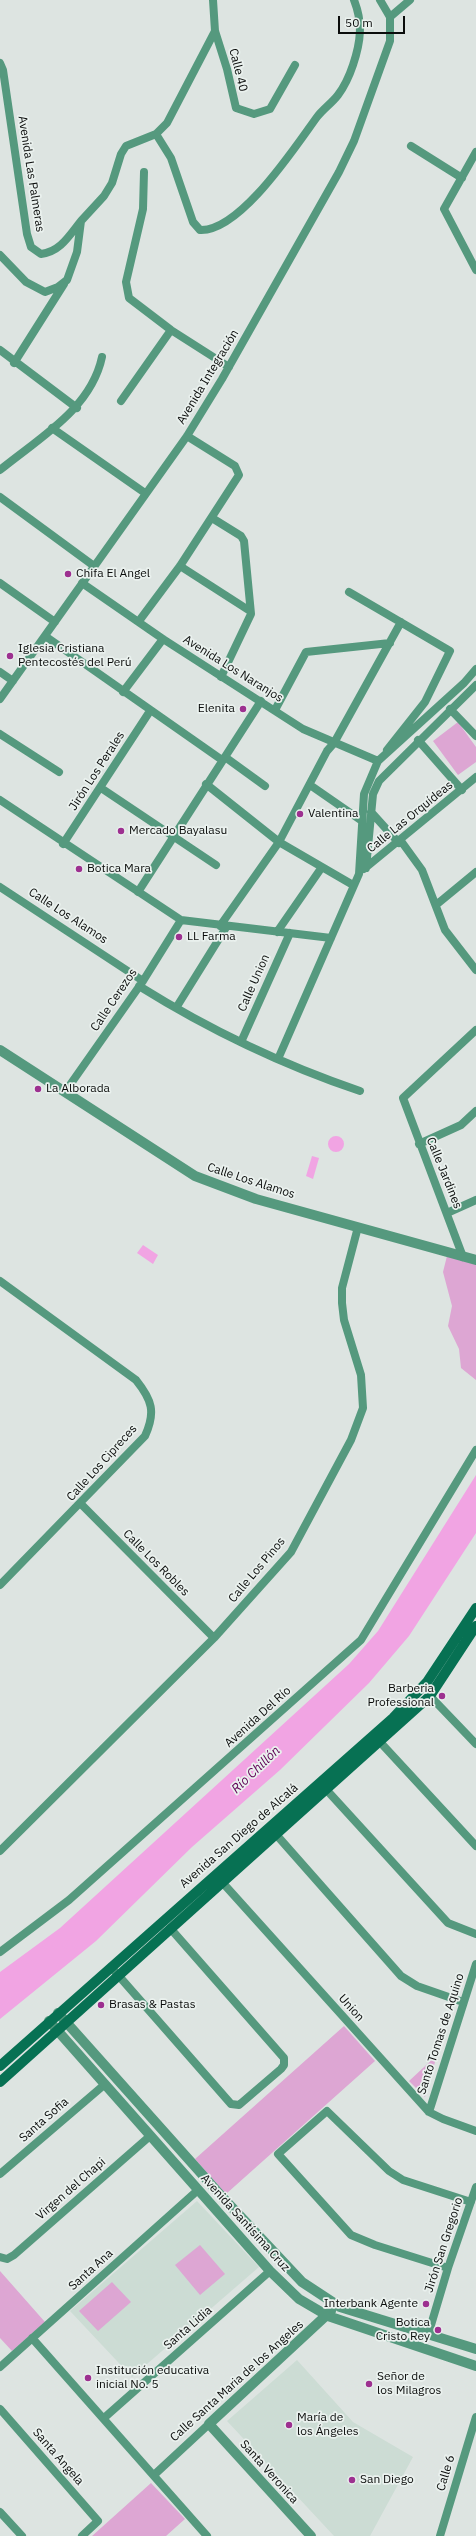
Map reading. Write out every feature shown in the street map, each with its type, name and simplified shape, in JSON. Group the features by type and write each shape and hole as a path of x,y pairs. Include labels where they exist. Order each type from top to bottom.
{"main road":[{"name":"Avenida San Diego de Alcalá","path":"0,2066 58,2012 323,1786 414,1697 444,1658 476,1608"},
{"name":"Avenida San Diego de Alcalá","path":"323,1786 380,1742 430,1696 476,1626"},
{"name":"Avenida San Diego de Alcalá","path":"0,2082 118,1974 222,1882 272,1831"}],"street":[{"name":"Calle 40","path":"213,0 215,32 227,69 236,108 254,114 270,109 295,65"},
{"path":"215,32 167,123 156,134 171,158 193,222 200,230 208,230 218,227 239,212 285,163 318,115 338,95 353,66 358,46 361,17 354,0"},
{"path":"380,0 390,17 410,0"},
{"name":"Avenida Integración","path":"0,699 187,436 229,367 339,172 354,141 390,41 390,17"},
{"name":"Avenida Las Palmeras","path":"0,63 3,70 27,234 31,247 41,254 52,253 60,247 104,196 112,183 120,154 126,146 156,134"},
{"path":"411,146 462,178"},
{"path":"476,152 445,211 476,270"},
{"path":"144,172 143,209 126,282 126,293 129,298 171,330 229,367"},
{"path":"14,363 67,280 77,252 81,221"},
{"path":"0,255 26,282 45,292 58,287 67,280"},
{"path":"121,401 171,330"},
{"path":"0,350 14,363 77,408"},
{"path":"0,470 77,408 98,376 102,357"},
{"path":"52,428 146,493"},
{"path":"140,621 180,566 212,518 239,473 235,466 187,436"},
{"path":"0,497 94,566"},
{"path":"212,518 241,536 244,541 250,611 221,677"},
{"path":"180,566 250,611"},
{"path":"0,583 55,622"},
{"name":"Avenida Los Naranjos","path":"82,583 221,677 303,729 379,761"},
{"path":"278,1059 359,874 365,789 379,761 425,702 450,654 448,649 349,592"},
{"path":"176,1008 224,926 279,842 327,751 334,743 401,622"},
{"path":"45,636 150,711 265,786"},
{"path":"123,692 163,638"},
{"path":"275,710 306,652 390,643"},
{"path":"379,761 476,668"},
{"path":"0,672 13,681"},
{"path":"366,868 373,794 379,781 418,740 476,685"},
{"path":"138,892 174,838 206,784 261,701"},
{"path":"450,709 476,736"},
{"name":"Jirón Los Perales","path":"64,844 150,711"},
{"path":"0,734 60,772"},
{"path":"418,740 462,790"},
{"name":"Calle Las Orquídeas","path":"359,874 400,842 476,777"},
{"path":"206,784 279,842 353,885"},
{"path":"310,784 362,821"},
{"path":"101,788 216,865"},
{"path":"0,800 64,844 181,920 331,938"},
{"path":"371,812 400,842 422,870 445,930 476,970"},
{"path":"277,932 322,867"},
{"path":"436,905 476,872"},
{"name":"Calle Los Alamos","path":"0,887 176,1008 241,1042 278,1059 360,1091"},
{"name":"Calle Cerezos","path":"65,1092 141,984 181,920"},
{"name":"Calle Union","path":"241,1042 290,933"},
{"name":"Calle Jardines","path":"463,1257 419,1144 403,1098 476,1030"},
{"name":"Calle Los Alamos","path":"0,1050 195,1176 256,1199 476,1260"},
{"path":"419,1144 460,1124 476,1111"},
{"path":"447,1213 476,1200"},
{"name":"Calle Los Pinos","path":"0,1851 214,1638 291,1552 359,1424 363,1408 364,1391 342,1303 342,1288 358,1227"},
{"name":"Calle Los Cipreces","path":"0,1585 81,1504 145,1436 151,1424 152,1408 146,1394 136,1380 1,1283"},
{"name":"Avenida Del Río","path":"0,1952 69,1900 361,1640 476,1450"},
{"name":"Calle Los Robles","path":"81,1504 214,1638"},
{"path":"430,1696 476,1744"},
{"path":"380,1742 476,1846"},
{"path":"323,1786 448,1923 476,1934"},
{"path":"272,1831 401,1976 418,1986 463,2002"},
{"name":"Union","path":"222,1882 429,2112 443,2119 476,2131"},
{"path":"110,1967 118,1974 231,2104 239,2104 284,2065 284,2058 170,1928"},
{"name":"Santo Tomas de Aquino","path":"429,2112 476,1964"},
{"name":"Avenida Santísima Cruz","path":"58,2012 302,2282 335,2304 428,2335 476,2349"},
{"name":"Avenida Santísima Cruz","path":"49,2021 270,2271 299,2300 328,2316 476,2366"},
{"name":"Santa Sofia","path":"0,2174 104,2085"},
{"path":"448,2268 374,2245 351,2235 279,2157 281,2149 327,2111 389,2171 403,2180 471,2202"},
{"name":"Virgen del Chapi","path":"4,2258 150,2136"},
{"name":"Jirón San Gregorio","path":"428,2335 448,2268 476,2187"},
{"name":"Santa Ana","path":"0,2367 198,2190"},
{"name":"Santa Lidia","path":"104,2418 270,2271"},
{"name":"Calle Santa Maria de los Angeles","path":"154,2475 328,2316 335,2304"},
{"path":"32,2338 207,2536"},
{"name":"Santa Angela","path":"0,2408 98,2521 82,2536"},
{"name":"Calle 6","path":"440,2536 476,2417"},
{"name":"Santa Veronica","path":"209,2424 311,2536"},
{"path":"0,2512 22,2536"}],"shaded area":[{"path":"458,722 476,747 476,762 458,775 433,741"},
{"path":"447,1256 476,1264 476,1380 461,1368 459,1349 448,1326 452,1306 443,1272"},
{"path":"344,2026 375,2061 226,2194 195,2159"},
{"path":"437,2055 425,2097 409,2081"},
{"path":"197,2201 259,2267 132,2377 70,2311"},
{"path":"200,2245 225,2274 200,2295 175,2265"},
{"path":"0,2271 45,2322 12,2351 0,2338"},
{"path":"112,2282 131,2302 98,2331 79,2311"},
{"path":"297,2360 353,2422 413,2457 370,2536 334,2536 227,2421"},
{"path":"151,2483 185,2519 166,2536 92,2536"}],"water":[{"path":"336,1136 342,1138 344,1144 342,1150 336,1152 330,1150 328,1144 330,1138"},
{"path":"312,1156 319,1158 313,1179 306,1176"},
{"path":"143,1245 158,1255 153,1264 137,1253"},
{"name":"Río Chillón","path":"476,1475 476,1533 409,1636 369,1683 280,1770 192,1847 96,1941 0,2019 0,1972 60,1928 349,1664 378,1631"}],"place":[{"name":"Chifa El Angel","path":"68,574"},
{"name":"Iglesia Cristiana Pentecostés del Perú","path":"10,656"},
{"name":"Elenita","path":"243,709"},
{"name":"Valentina","path":"300,814"},
{"name":"Mercado Bayalasu","path":"121,831"},
{"name":"Botica Mara","path":"79,869"},
{"name":"LL Farma","path":"179,937"},
{"name":"La Alborada","path":"38,1089"},
{"name":"Barberia Professional","path":"442,1696"},
{"name":"Brasas & Pastas","path":"101,2005"},
{"name":"Interbank Agente","path":"426,2304"},
{"name":"Botica Cristo Rey","path":"438,2330"},
{"name":"Institución educativa inicial No. 5","path":"88,2378"},
{"name":"Señor de los Milagros","path":"369,2384"},
{"name":"María de los Ángeles","path":"289,2425"},
{"name":"San Diego","path":"352,2480"}]}
